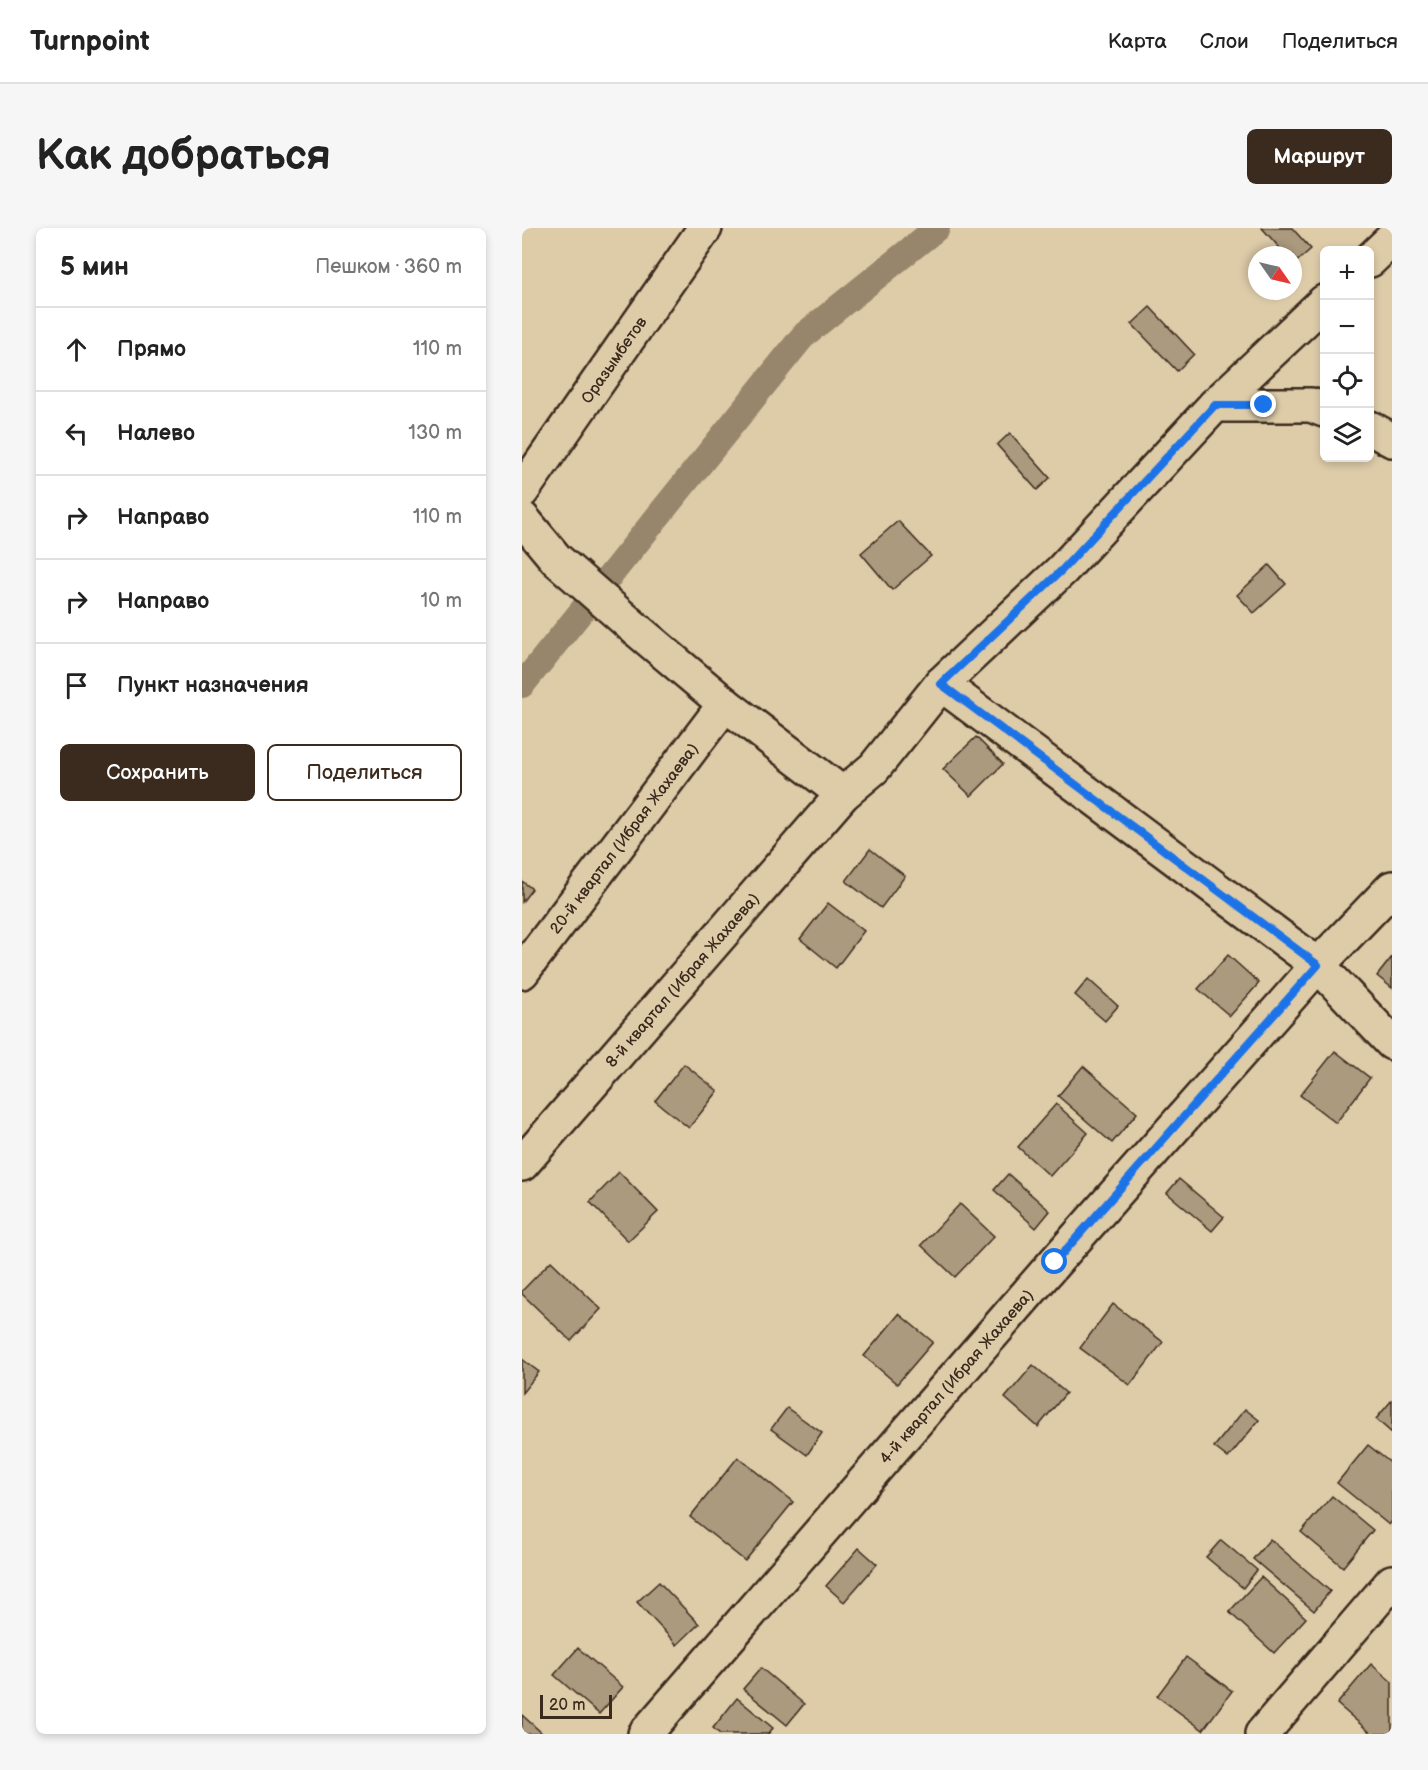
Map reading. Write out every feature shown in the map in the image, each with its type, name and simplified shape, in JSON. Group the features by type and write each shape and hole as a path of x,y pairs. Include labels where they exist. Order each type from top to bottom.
{"street":[{"name":"Оразымбетов","path":"522,491 705,228"},
{"path":"1374,256 1392,239"},
{"name":"8-й квартал (Ибрая Жахаева)","path":"522,1164 843,794 874,768 941,684 1062,570 1215,405 1320,306"},
{"path":"1215,405 1311,405 1320,408"},
{"path":"1374,430 1392,440"},
{"path":"522,518 556,559 630,624 725,704 843,794"},
{"path":"941,684 1318,965 1392,1043"},
{"name":"20-й квартал (Ибрая Жахаева)","path":"522,972 725,704"},
{"name":"4-й квартал (Ибрая Жахаева)","path":"645,1734 1318,965 1392,888"},
{"path":"1262,1734 1392,1582"}],"building":[{"path":"1262,228 1292,228 1311,249 1302,257 1302,246 1278,246"},
{"path":"1150,307 1194,354 1177,371 1132,324"},
{"path":"1010,433 1050,478 1037,490 997,445"},
{"path":"898,521 931,556 892,590 861,553"},
{"path":"1269,565 1286,584 1254,613 1237,595"},
{"path":"976,737 1003,764 971,796 943,769"},
{"path":"870,849 905,876 881,908 846,881"},
{"path":"522,881 532,889 522,902"},
{"path":"828,903 864,931 836,968 800,939"},
{"path":"1228,955 1259,983 1230,1016 1198,989"},
{"path":"1392,957 1392,988 1377,976"},
{"path":"1088,979 1118,1006 1105,1021 1075,995"},
{"path":"1335,1051 1370,1078 1336,1123 1300,1095"},
{"path":"684,1064 718,1091 689,1128 655,1101"},
{"path":"1083,1066 1137,1113 1112,1143 1058,1096"},
{"path":"1056,1104 1088,1133 1050,1176 1018,1147"},
{"path":"619,1172 658,1212 628,1241 590,1202"},
{"path":"1008,1174 1050,1211 1036,1228 994,1190"},
{"path":"1179,1179 1224,1217 1212,1231 1167,1193"},
{"path":"960,1204 994,1236 955,1277 921,1245"},
{"path":"551,1261 601,1309 571,1341 522,1294 522,1291"},
{"path":"1113,1304 1163,1342 1130,1385 1080,1348"},
{"path":"899,1314 933,1342 897,1384 864,1356"},
{"path":"522,1359 539,1372 522,1393"},
{"path":"1033,1365 1066,1393 1038,1427 1005,1398"},
{"path":"1392,1400 1392,1433 1376,1419"},
{"path":"787,1408 822,1433 807,1455 771,1429"},
{"path":"1245,1409 1259,1420 1228,1458 1214,1447"},
{"path":"1368,1445 1392,1464 1392,1521 1389,1525 1337,1483"},
{"path":"738,1457 793,1502 745,1561 690,1517"},
{"path":"1332,1496 1373,1530 1343,1567 1301,1532"},
{"path":"1270,1539 1330,1591 1314,1611 1253,1559"},
{"path":"1221,1540 1257,1570 1243,1588 1206,1557"},
{"path":"859,1548 877,1564 844,1602 826,1586"},
{"path":"1261,1577 1306,1618 1274,1653 1229,1612"},
{"path":"659,1582 699,1624 677,1645 637,1602"},
{"path":"578,1648 623,1687 599,1714 554,1675"},
{"path":"1186,1657 1232,1691 1203,1730 1157,1696"},
{"path":"1371,1664 1392,1682 1392,1734 1372,1734 1337,1704"},
{"path":"761,1668 804,1704 787,1725 743,1689"},
{"path":"737,1698 773,1728 768,1734 720,1734 713,1728"},
{"path":"522,1715 543,1734 522,1734"}],"waterway":[{"path":"522,685 804,335 937,228"}],"route":[{"path":"1055,1262 1318,965 941,684 1062,570 1215,405 1264,405"}]}
